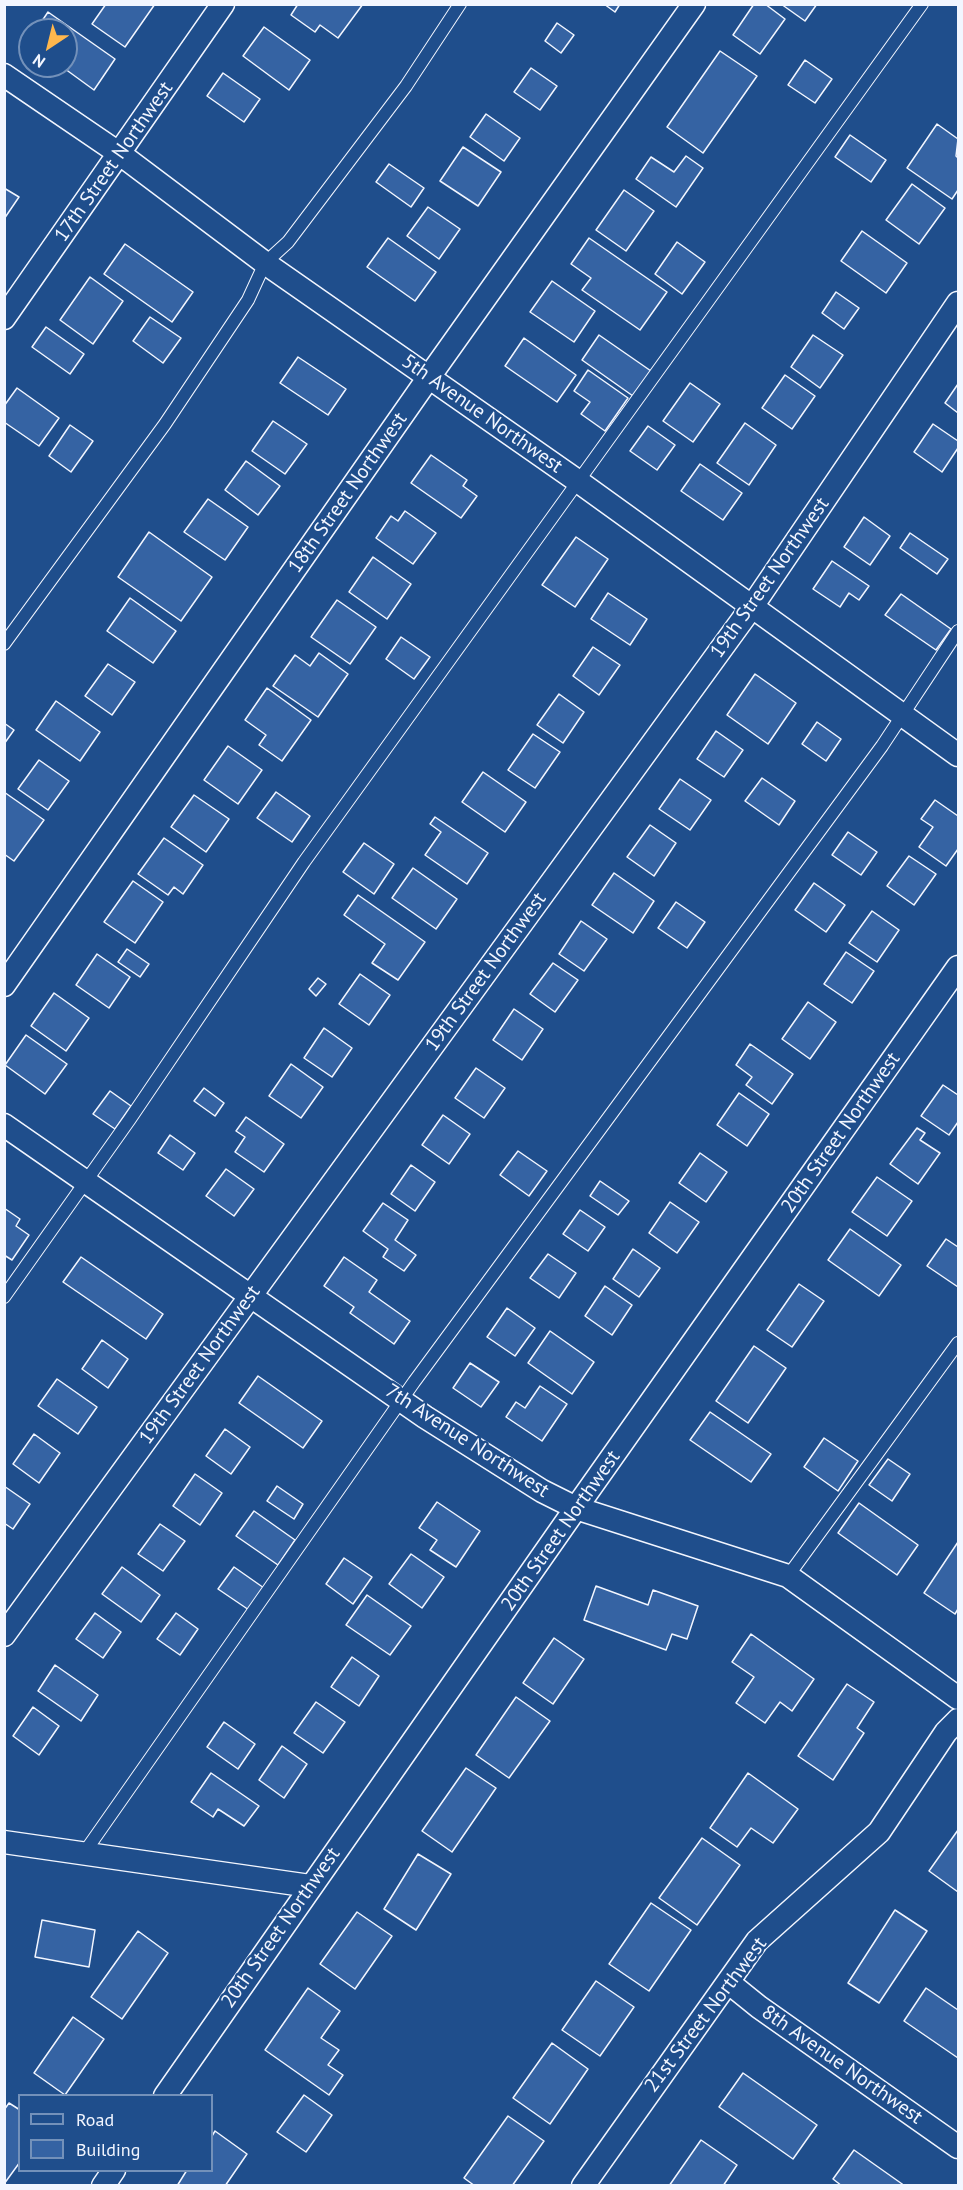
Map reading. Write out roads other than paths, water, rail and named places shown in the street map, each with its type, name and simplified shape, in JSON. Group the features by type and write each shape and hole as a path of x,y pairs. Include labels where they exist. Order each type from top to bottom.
{"street":[{"name":"17th Street Northwest","path":"4,318 223,4"},
{"name":"18th Street Northwest","path":"4,985 429,377 694,4"},
{"name":"5th Avenue Northwest","path":"4,75 120,154 265,263 579,482 958,755"},
{"name":"19th Street Northwest","path":"4,1635 751,608 958,303"},
{"name":"20th Street Northwest","path":"166,2094 310,1886 958,968"},
{"name":"7th Avenue Northwest","path":"4,1125 401,1400 542,1491 576,1508 788,1576 958,1698"},
{"name":"21st Street Northwest","path":"583,2186 757,1941 879,1832 946,1732 958,1720"},
{"path":"4,1842 310,1886"},
{"name":"8th Avenue Northwest","path":"728,1982 759,2007 958,2147"},
{"path":"103,2186 113,2172"}],"lane":[{"path":"4,644 165,424 248,300 265,263 288,242 406,86 459,4"},
{"path":"4,1297 87,1181 304,862 922,4"},
{"path":"84,1853 401,1400 903,717 958,631"},
{"path":"788,1576 958,1343"}]}
